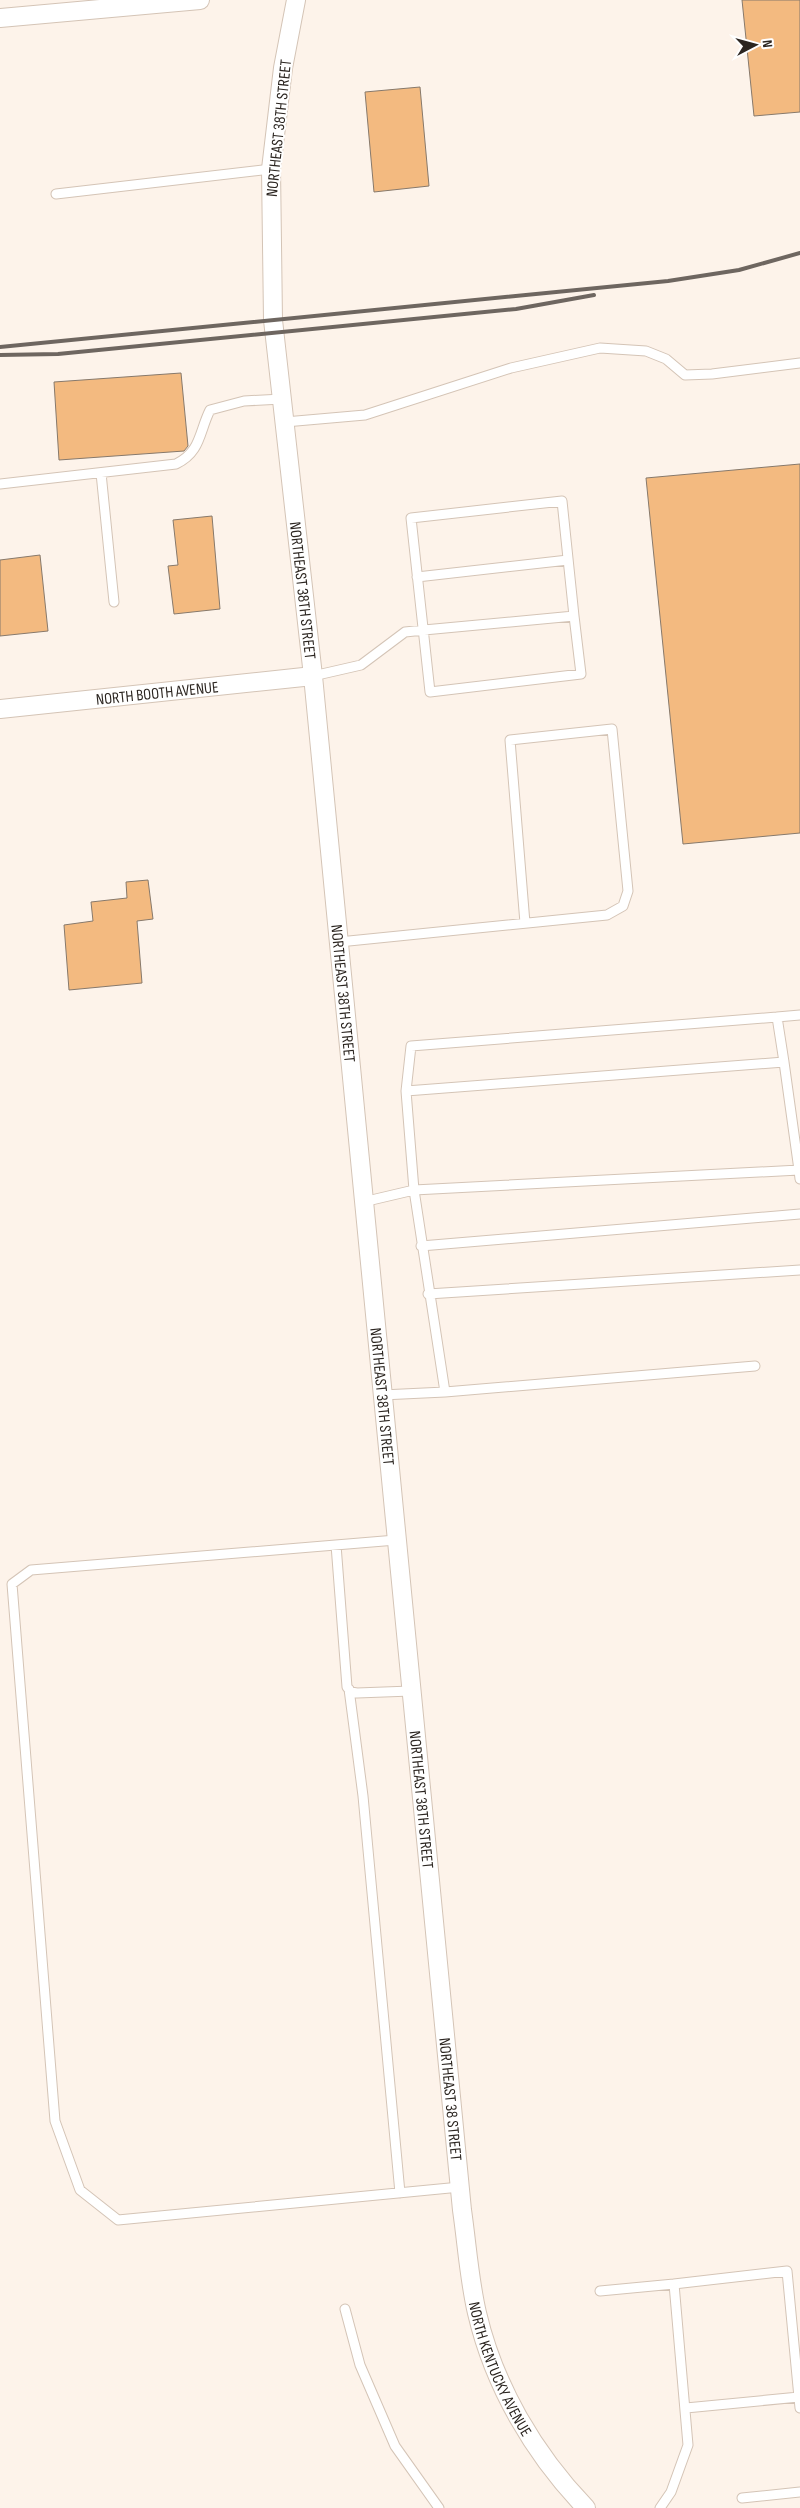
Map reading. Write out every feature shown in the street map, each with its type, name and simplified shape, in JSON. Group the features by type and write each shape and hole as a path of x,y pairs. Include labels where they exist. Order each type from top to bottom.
{"street":[{"path":"0,18 194,0"},
{"name":"NORTHEAST 38TH STREET","path":"296,0 283,68 271,168 273,320 313,676 440,1988"},
{"name":"NORTH BOOTH AVENUE","path":"0,709 313,676"},
{"name":"NORTHEAST 38 STREET","path":"440,1988 462,2210"},
{"name":"NORTH KENTUCKY AVENUE","path":"462,2210 477,2313 502,2388 527,2433 560,2481 586,2508"}],"lane":[{"path":"56,194 271,168"},
{"path":"285,422 365,415 511,368 600,348 646,351 666,359 685,375 712,374 800,364"},
{"path":"0,484 176,464 188,458 196,448 201,428 210,410 244,401 282,398"},
{"path":"100,472 114,602"},
{"path":"562,501 568,560 580,674 430,692 411,518 562,501"},
{"path":"417,577 568,560"},
{"path":"313,676 361,665 405,632 574,616"},
{"path":"339,942 607,915 623,906 628,891 612,729 510,740 526,923"},
{"path":"445,1392 428,1294 414,1190 406,1091 411,1046 800,1015"},
{"path":"363,1202 414,1190 800,1173 777,1017"},
{"path":"406,1091 784,1062"},
{"path":"790,1106 800,1104"},
{"path":"421,1246 800,1214"},
{"path":"428,1294 800,1270"},
{"path":"382,1395 445,1392 755,1366"},
{"path":"396,1540 32,1570 12,1584 55,2121 80,2190 118,2220 460,2187"},
{"path":"336,1545 349,1689 363,1796 400,2193"},
{"path":"349,1689 357,1694 411,1691"},
{"path":"600,2291 787,2271 800,2408"},
{"path":"660,2508 671,2492 688,2445 674,2284"},
{"path":"345,2309 360,2365 395,2446 439,2508"},
{"path":"686,2408 799,2397"},
{"path":"742,2498 800,2492"}],"building":[{"path":"742,0 800,0 800,112 754,116"},
{"path":"420,87 429,186 374,192 365,92"},
{"path":"181,373 188,446 184,451 59,460 54,382"},
{"path":"800,464 800,833 683,844 646,478"},
{"path":"212,516 220,609 174,614 168,566 178,565 173,520"},
{"path":"40,555 48,631 0,636 0,560"},
{"path":"148,880 153,919 137,921 142,983 69,990 64,925 93,921 91,902 127,898 126,882"}],"railway":[{"path":"0,347 668,281 739,270 800,253"},
{"path":"0,355 58,354 516,309 594,295"}]}
